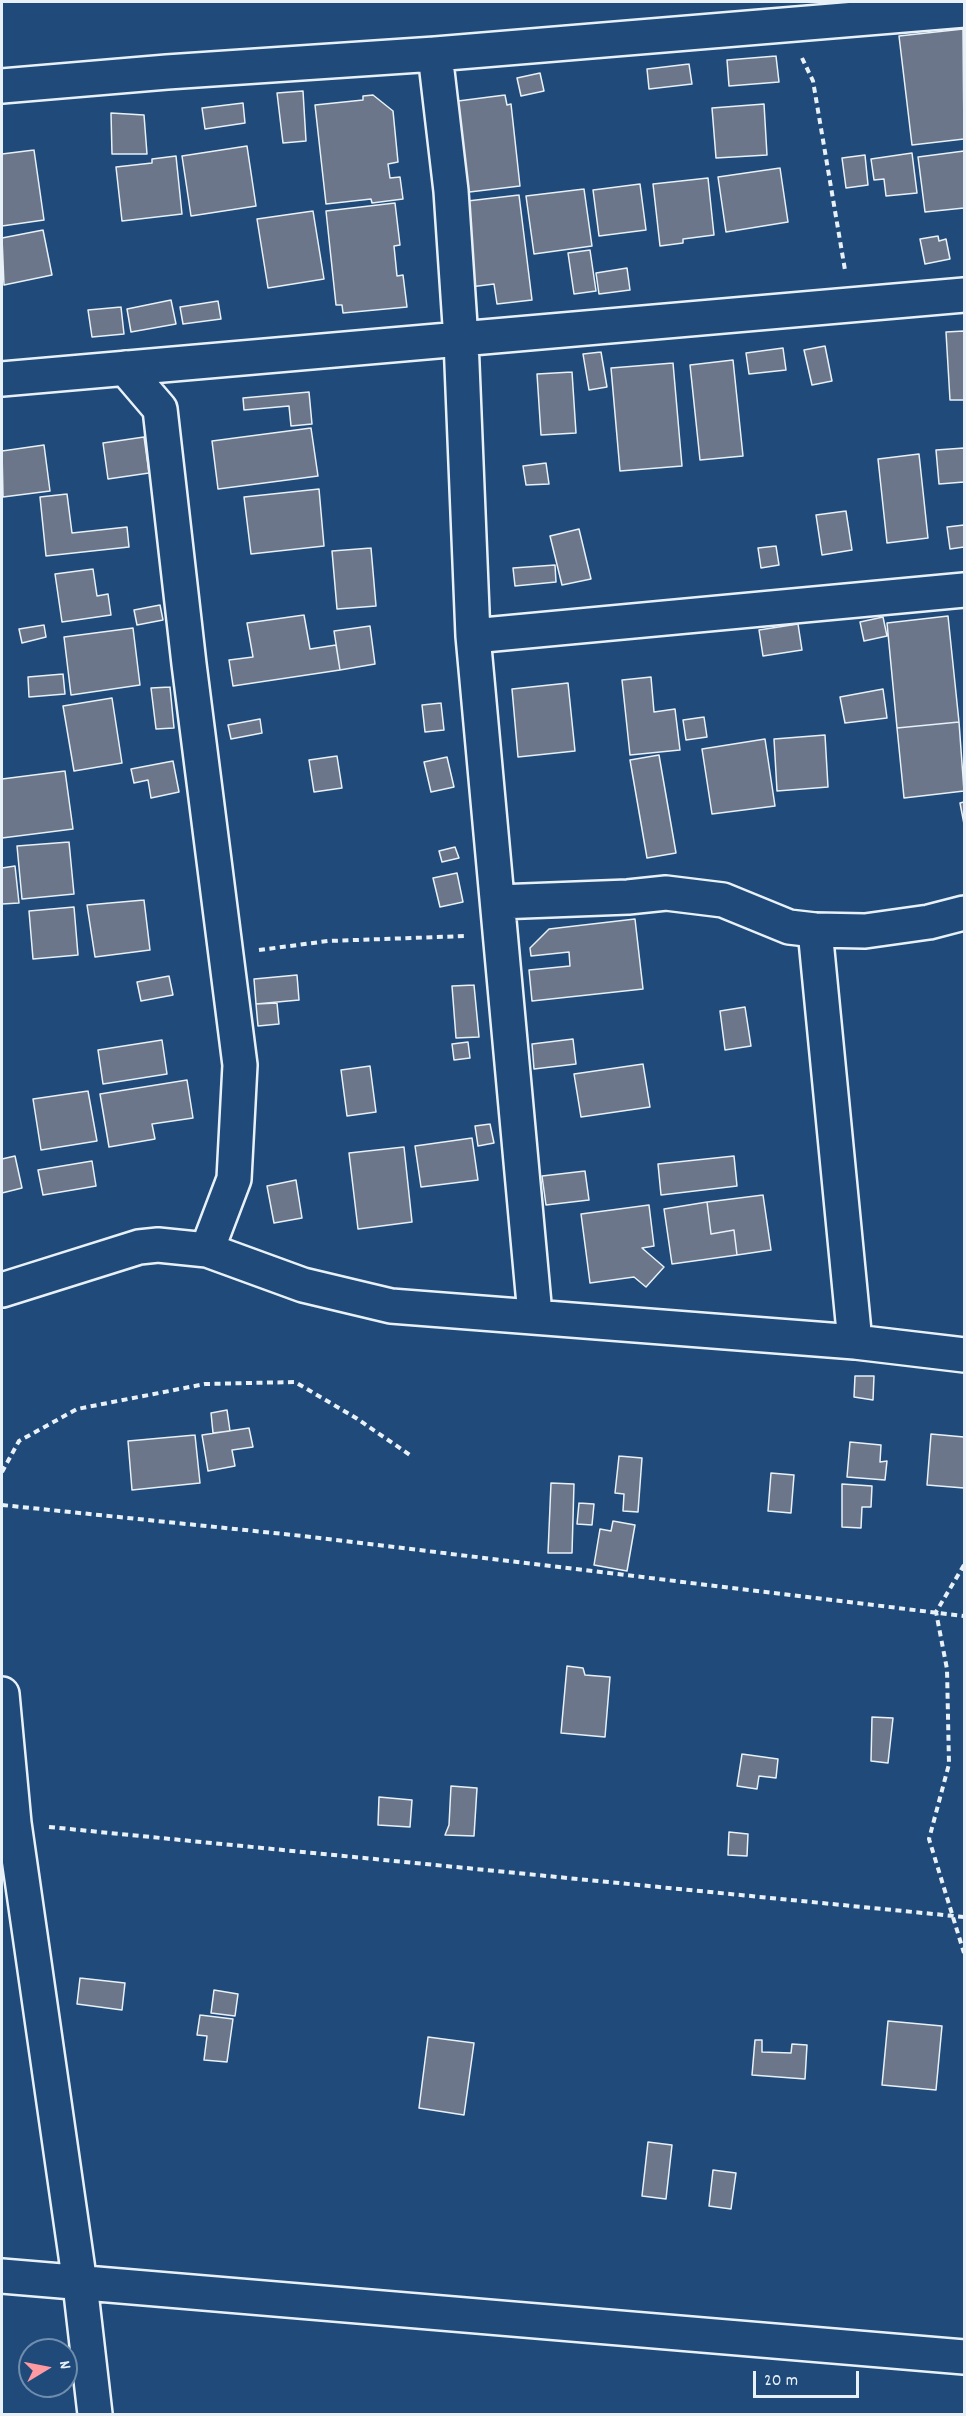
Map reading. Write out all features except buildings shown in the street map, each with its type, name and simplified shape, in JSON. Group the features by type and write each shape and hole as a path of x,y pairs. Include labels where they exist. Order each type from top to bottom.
{"street":[{"path":"2,86 435,54 964,10"},
{"path":"435,54 451,191 461,340 473,636 535,1315"},
{"path":"2,379 964,295"},
{"path":"125,368 160,409 189,664 240,1065 234,1179 207,1250"},
{"path":"473,636 964,590"},
{"path":"498,902 628,897 666,893 723,900 789,927 815,930 865,931 929,922 964,913"},
{"path":"815,930 855,1342"},
{"path":"2,1290 139,1247 158,1245 207,1250 303,1285 391,1306 535,1315 855,1342 964,1355"},
{"path":"2,1694 14,1823 80,2284 95,2415"},
{"path":"2,2276 964,2357"}],"path":[{"path":"786,24 813,81 852,305"},
{"path":"226,955 328,941 501,935"},
{"path":"2,1472 19,1441 77,1409 205,1384 295,1382 356,1418 410,1455"},
{"path":"2,1505 303,1536 964,1616"},
{"path":"964,1565 936,1612 947,1669 948,1764 929,1839 964,1953"},
{"path":"14,1823 964,1917"}]}
